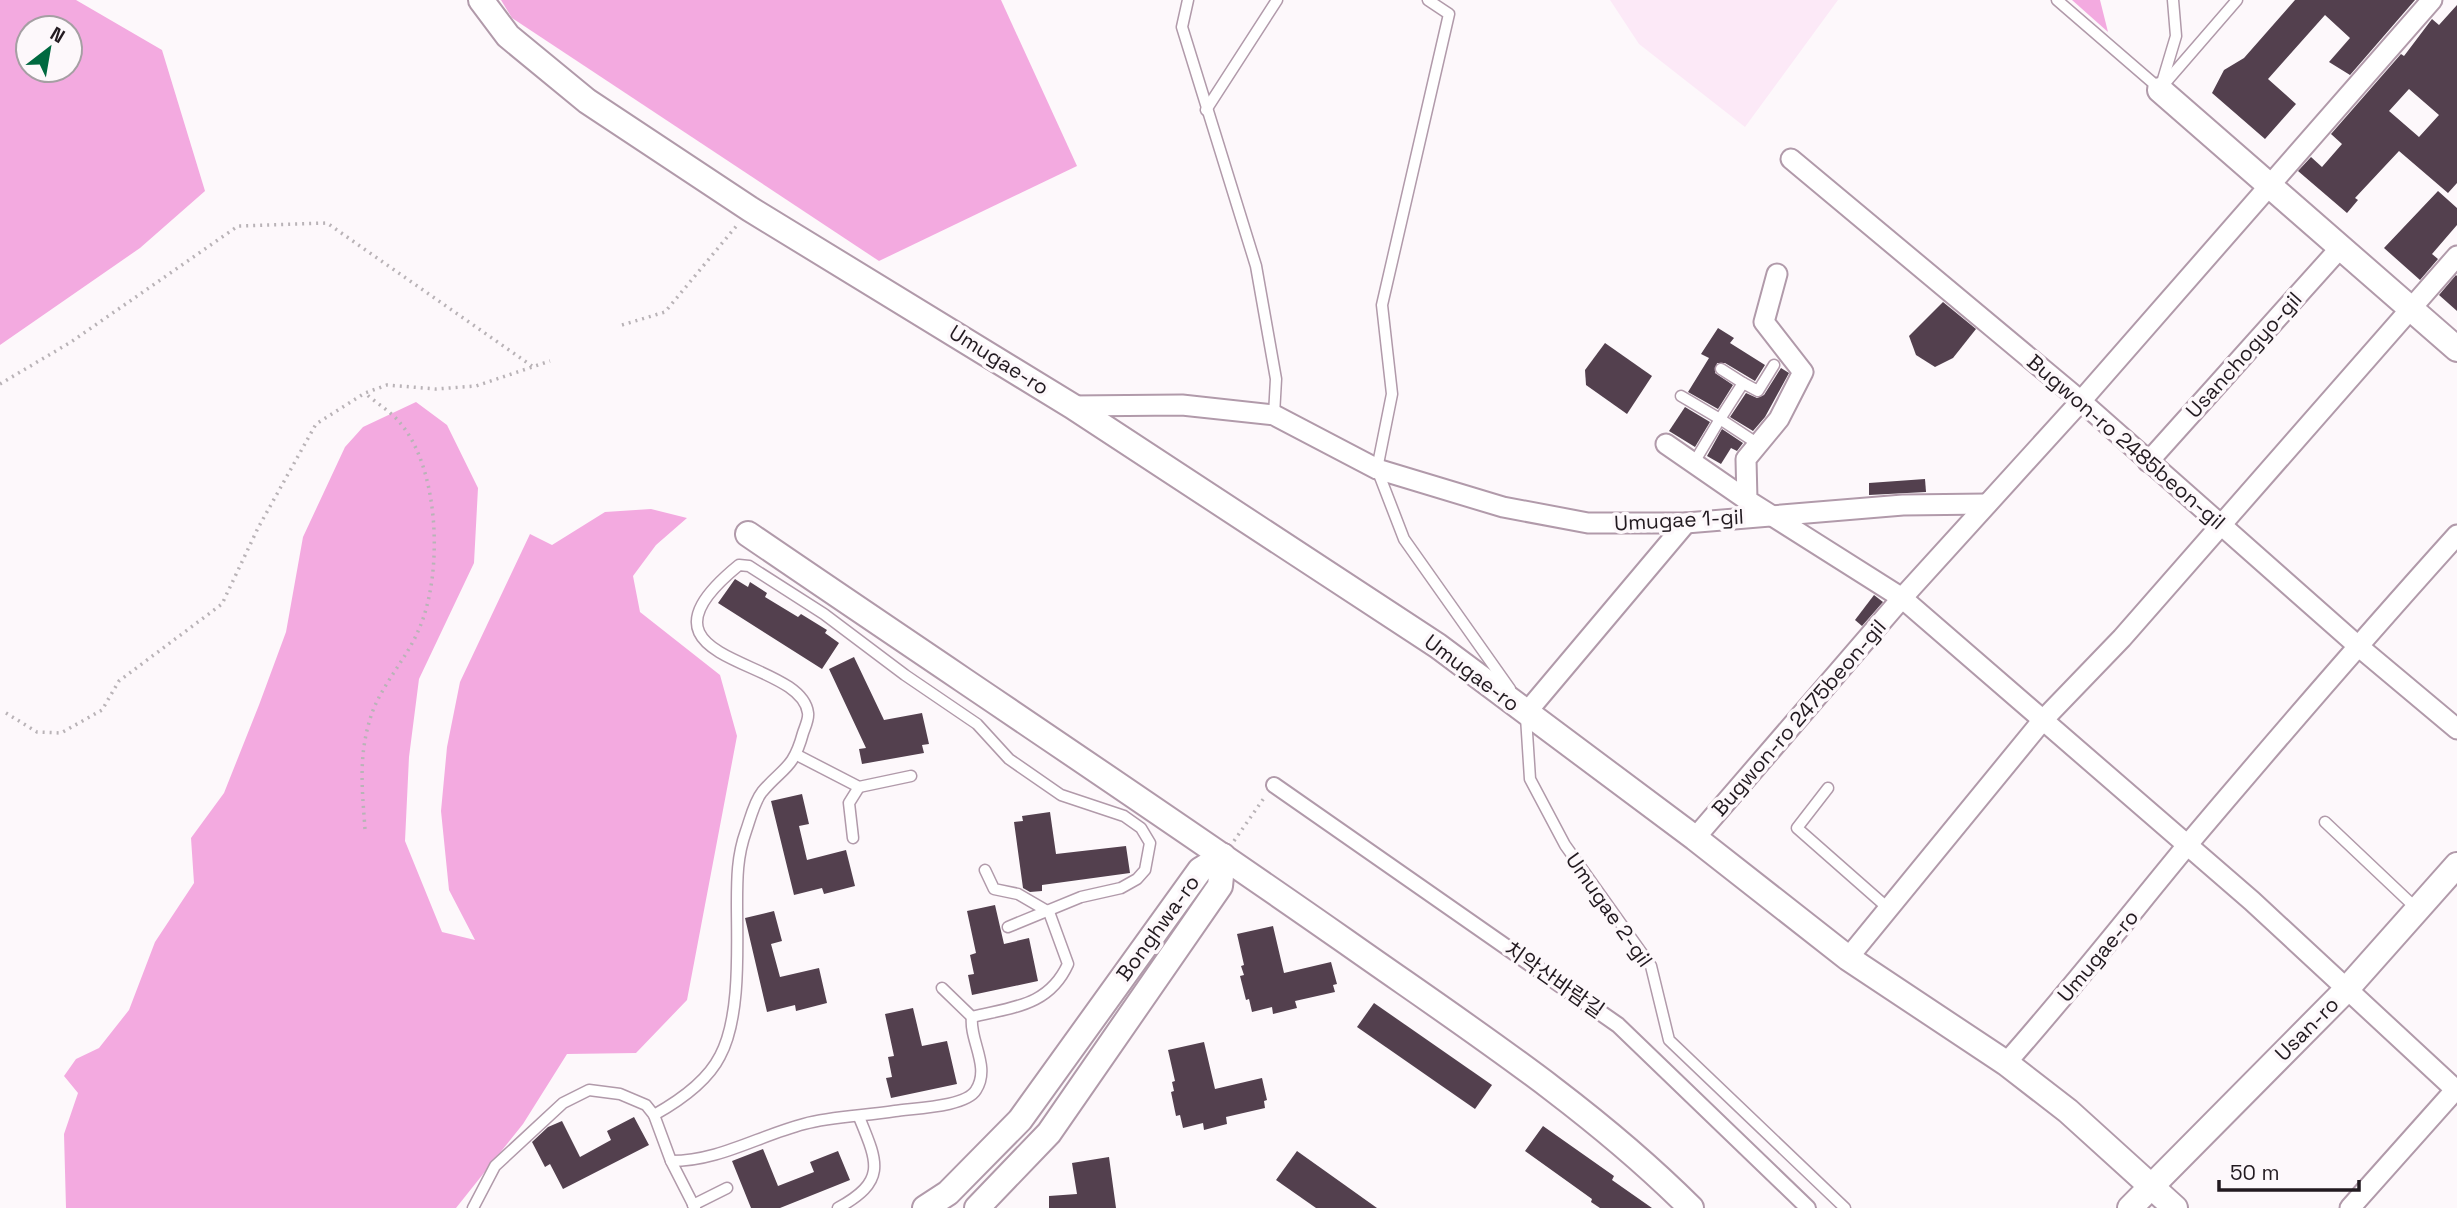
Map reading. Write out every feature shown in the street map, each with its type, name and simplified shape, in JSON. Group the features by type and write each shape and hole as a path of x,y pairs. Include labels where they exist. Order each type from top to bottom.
{"street":[{"name":"Umugae-ro","path":"481,0 508,36 587,101 751,209 1072,406 1426,638 1695,838 1847,958 2006,1063 2068,1111 2175,1208"},
{"path":"2270,185 2432,0"},
{"path":"2160,90 2457,349"},
{"name":"Bugwon-ro 2485beon-gil","path":"1791,159 2081,401 2147,462 2457,729"},
{"name":"Bugwon-ro 2475beon-gil","path":"1695,838 1902,598 2081,401 2270,185"},
{"name":"Usanchogyo-gil","path":"2147,462 2341,247"},
{"path":"1847,958 2042,722 2122,638 2457,256"},
{"path":"1747,500 1746,459 1779,419 1803,372 1764,323 1777,274"},
{"path":"1072,406 1182,405 1274,415"},
{"name":"Umugae 1-gil","path":"1274,415 1377,469 1503,507 1588,523 1686,523 1903,505 1987,504"},
{"name":"Bugwon-ro 2475beon-gil","path":"1666,444 1695,461 1747,500 1902,598 2042,722 2252,901 2346,991 2457,1090"},
{"name":"Umugae-ro","path":"1526,713 1686,523"},
{"path":"748,534 1223,856 1542,1080 1654,1171 1691,1208"},
{"path":"2187,846 2457,535"},
{"name":"치악산바람길","path":"1274,785 1618,1025 1808,1208"},
{"name":"Umugae-ro","path":"2006,1063 2082,977 2187,846"},
{"name":"Bonghwa-ro","path":"925,1208 948,1192 1020,1120 1200,870 1223,856"},
{"name":"Bonghwa-ro","path":"977,1208 1049,1133 1220,886 1223,856"},
{"name":"Usan-ro","path":"2150,1186 2346,991 2457,865"},
{"path":"2350,1208 2457,1090"},
{"path":"2130,1208 2150,1186"}],"lane":[{"path":"1188,0 1182,27 1256,266 1276,379 1274,415"},
{"path":"1206,110 1277,0"},
{"path":"1428,0 1449,14 1381,305 1392,394 1377,469 1404,539 1526,713"},
{"path":"2057,0 2160,90"},
{"path":"2160,90 2176,36 2173,0"},
{"path":"2160,90 2237,0"},
{"path":"1721,369 1758,391 1774,365"},
{"path":"1695,461 1743,383"},
{"path":"1681,396 1752,440"},
{"path":"654,1115 680,1100 720,1056 728,1033 735,990 735,877 744,835 760,793 787,770 797,755 808,714 804,702 788,689 718,650 701,636 696,624 700,607 709,593 739,565 749,566 824,614 905,676 977,724 1009,759 1061,795 1124,816 1141,828 1150,843 1145,870 1137,879 1121,888 1081,897 1009,927"},
{"name":"Umugae 2-gil","path":"1526,713 1530,779 1564,845 1651,966 1669,1040 1845,1208"},
{"path":"797,755 859,787 911,776"},
{"path":"853,838 849,803 859,787"},
{"path":"1828,788 1797,828 1889,909"},
{"path":"2325,822 2418,910"},
{"path":"972,1017 1026,1004 1052,991 1068,964 1049,912 1018,894 994,889 985,870"},
{"path":"671,1161 698,1161 806,1123 966,1100 976,1091 980,1078 972,1017 942,988"},
{"path":"473,1208 495,1167 563,1103 589,1090 620,1094 646,1105 654,1115 671,1161 694,1206 727,1188"},
{"path":"838,1208 861,1195 877,1170 874,1152 859,1117"}],"path":[{"path":"622,325 665,312 751,209"},
{"path":"0,384 71,342 238,226 327,223 533,366"},
{"path":"6,713 37,732 61,733 102,710 119,681 222,604 258,528 316,424 365,393 387,385 436,388 477,386 550,361"},
{"path":"365,393 402,424 425,471 435,530 432,580 420,628 373,711 360,758 365,829"},
{"path":"1223,856 1274,785"}],"shaded area":[{"path":"0,0 76,0 162,50 205,191 140,248 0,345"},
{"path":"501,0 1001,0 1077,166 879,261 512,18"},
{"path":"1610,0 1838,0 1745,127 1639,44"},
{"path":"2072,0 2100,0 2108,32"},
{"path":"416,402 447,425 478,488 474,563 419,679 409,757 405,841 442,932 475,940 449,890 441,811 447,747 460,682 530,534 552,545 605,512 651,509 687,518 656,545 633,576 640,612 720,675 737,736 687,1000 636,1053 567,1054 523,1124 456,1208 66,1208 64,1134 78,1093 64,1076 76,1059 99,1048 129,1010 155,942 194,883 191,838 224,793 259,705 286,632 303,537 345,447 363,427"}],"building":[{"path":"2295,0 2415,0 2350,75 2329,62 2350,38 2325,15 2268,79 2296,104 2265,139 2212,93 2224,70 2244,58"},
{"path":"2457,5 2457,183 2448,193 2399,151 2355,198 2358,200 2347,213 2298,171 2311,157 2322,167 2342,144 2331,134 2401,54 2404,56 2432,19 2439,25","holes":["2409,89 2439,115 2419,137 2389,111"]},
{"path":"2438,191 2457,208 2457,225 2432,254 2438,259 2420,280 2384,248"},
{"path":"2457,276 2457,311 2439,295"},
{"path":"1943,302 1976,329 1953,358 1935,367 1916,355 1909,336"},
{"path":"1718,328 1734,338 1730,343 1765,365 1755,381 1725,363 1717,363 1715,373 1733,385 1718,409 1688,392 1709,358 1701,354"},
{"path":"1605,343 1652,376 1627,414 1586,385 1585,370"},
{"path":"1781,368 1789,373 1765,417 1753,431 1730,417 1746,393 1757,398 1764,395"},
{"path":"1685,407 1710,422 1695,447 1669,431"},
{"path":"1722,429 1743,443 1737,451 1731,448 1721,464 1707,456"},
{"path":"1925,479 1926,492 1869,495 1869,483"},
{"path":"735,579 748,587 750,582 767,593 765,597 798,617 801,614 827,630 825,633 839,643 822,669 718,603"},
{"path":"1874,595 1883,602 1862,626 1855,620"},
{"path":"854,657 884,720 922,713 929,744 922,745 924,753 862,764 859,749 866,748 829,669"},
{"path":"802,794 809,824 799,826 807,860 846,850 855,886 824,894 822,888 794,895 771,801"},
{"path":"1050,812 1056,854 1126,846 1130,873 1042,885 1042,891 1030,892 1023,888 1014,822 1023,821 1022,816"},
{"path":"995,905 1004,944 1029,938 1038,981 972,995 968,975 974,974 970,955 976,953 967,911"},
{"path":"774,911 782,941 771,944 780,977 819,968 827,1003 796,1011 795,1005 767,1012 745,918"},
{"path":"1273,926 1284,973 1331,962 1337,984 1333,985 1335,992 1295,1001 1297,1008 1273,1014 1272,1007 1252,1012 1240,976 1244,975 1241,966 1244,965 1237,934"},
{"path":"1374,1003 1492,1085 1475,1109 1357,1027"},
{"path":"913,1008 922,1046 947,1041 957,1084 891,1098 886,1078 892,1077 888,1057 894,1056 885,1014"},
{"path":"1204,1042 1215,1089 1262,1078 1267,1100 1264,1101 1265,1108 1226,1117 1227,1124 1204,1130 1203,1123 1183,1128 1180,1115 1176,1116 1171,1092 1174,1091 1172,1082 1175,1081 1168,1050"},
{"path":"634,1117 649,1145 563,1189 550,1164 545,1167 532,1142 548,1127 562,1121 580,1157 611,1140 607,1131"},
{"path":"1543,1126 1614,1176 1612,1180 1652,1208 1600,1208 1591,1202 1592,1199 1525,1151"},
{"path":"763,1149 778,1186 814,1172 810,1162 838,1151 850,1180 780,1208 751,1208 732,1161"},
{"path":"1297,1151 1377,1208 1316,1208 1276,1180"},
{"path":"1109,1157 1116,1208 1049,1208 1049,1196 1077,1194 1072,1163"}]}
